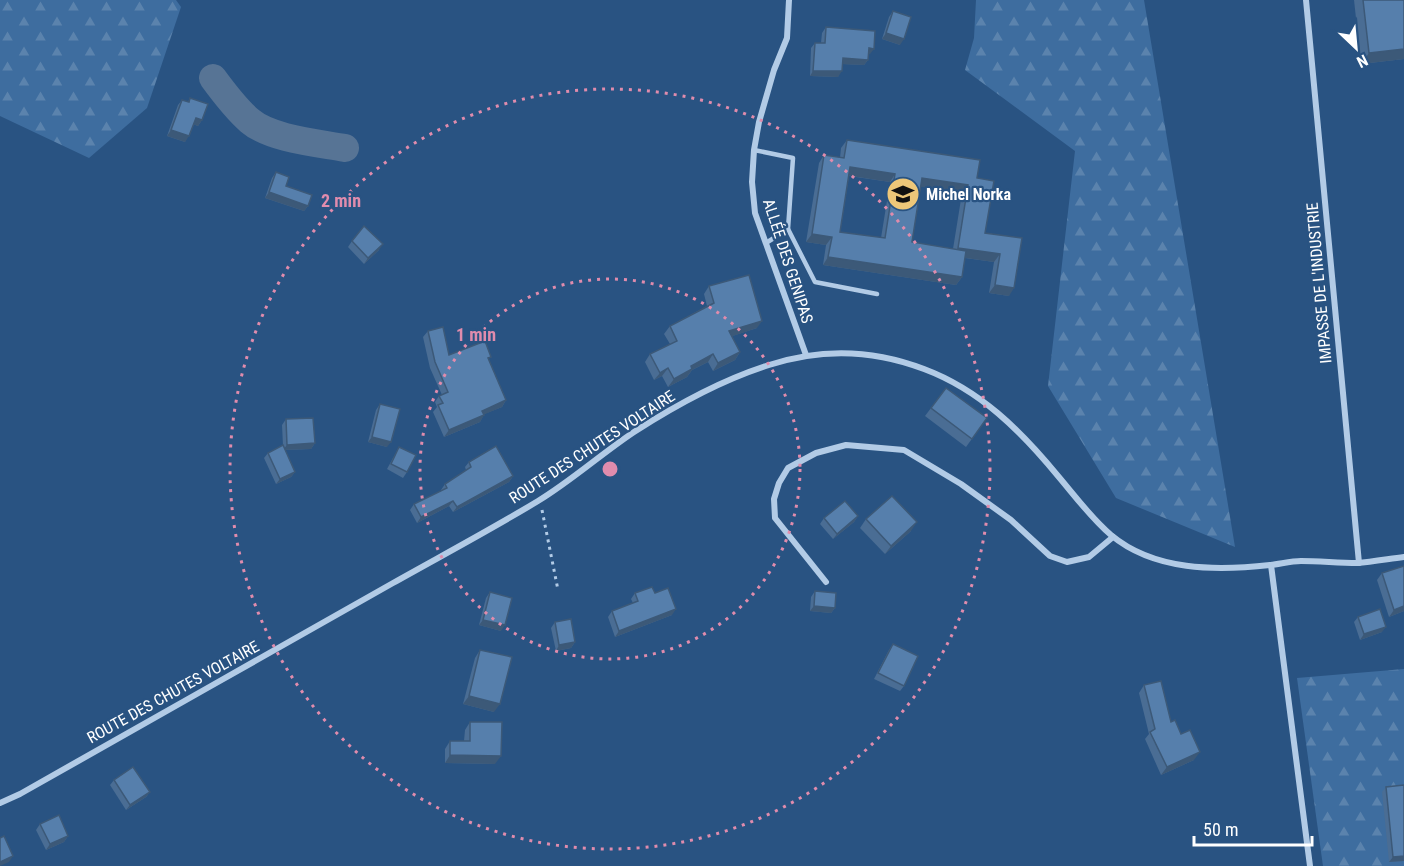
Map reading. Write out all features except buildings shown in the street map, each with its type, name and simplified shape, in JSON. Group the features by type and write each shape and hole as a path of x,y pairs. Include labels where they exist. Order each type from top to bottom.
{"street":[{"name":"ALLÉE DES GENIPAS","path":"789,0 786,38 759,122 754,150 753,196 755,213 806,355"},
{"name":"IMPASSE DE L'INDUSTRIE","path":"1306,0 1359,563"},
{"name":"ROUTE DES CHUTES VOLTAIRE","path":"0,803 20,794 540,500 634,432 681,403 733,377 806,355 852,352 890,358 955,382 991,405 1021,432 1095,520 1113,537 1133,550 1152,558 1182,566 1235,568 1297,561 1359,563 1404,557"},
{"path":"826,582 775,518 774,499 779,483 788,468 816,453 846,445 904,450 961,484 1011,520 1050,556 1067,562 1089,556 1113,537"},
{"path":"1271,565 1310,866"}],"lane":[{"path":"754,150 793,158 788,229 815,282 877,294"},
{"path":"766,243 788,229"}],"path":[{"path":"540,500 558,590"}],"green space":[{"path":"0,0 176,0 181,7 147,108 89,158 0,116"},
{"path":"976,0 1144,0 1235,547 1116,498 1048,386 1075,151 965,70 974,38"},
{"path":"1404,669 1404,866 1323,866 1297,678"}],"waterway":[{"path":"213,78 240,111 259,127 282,136 345,148"}],"place":[{"name":"Michel Norka","path":"903,194"}]}
